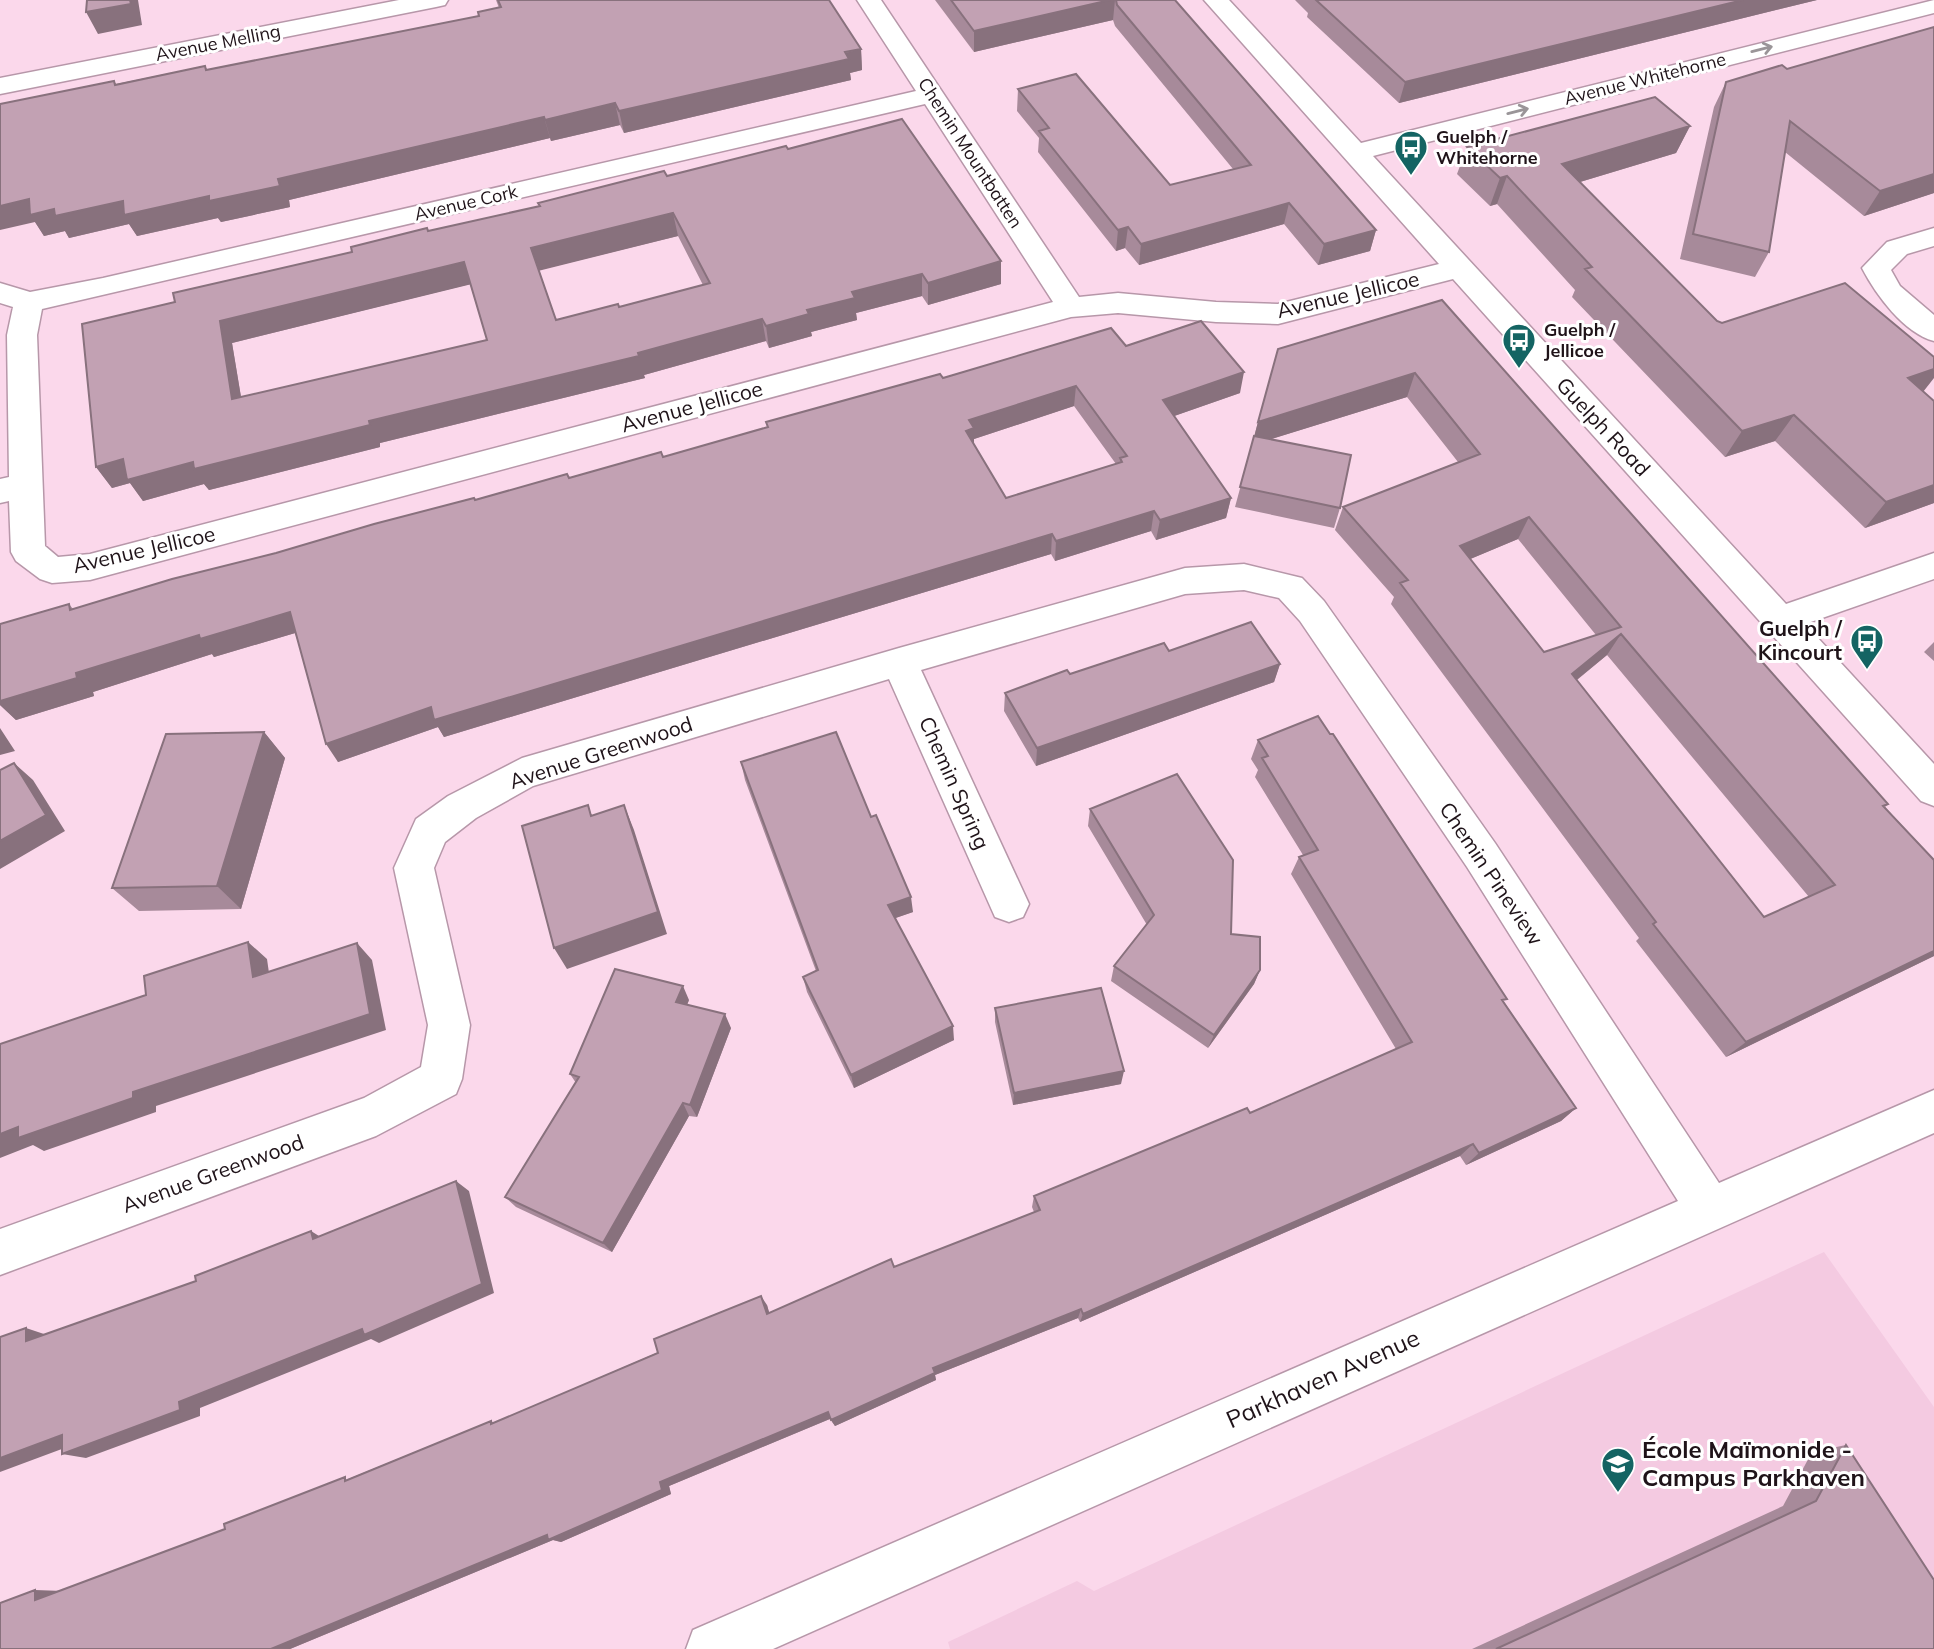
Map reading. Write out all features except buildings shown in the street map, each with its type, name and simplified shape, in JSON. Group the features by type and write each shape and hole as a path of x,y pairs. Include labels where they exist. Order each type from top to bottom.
{"street":[{"name":"Avenue Melling","path":"0,86 436,0"},
{"name":"Chemin Mountbatten","path":"869,0 1071,307"},
{"name":"Guelph Road","path":"1219,0 1357,152 1457,269 1781,619 1934,790"},
{"name":"Avenue Whitehorne","path":"1357,152 1934,6"},
{"name":"Avenue Cork","path":"15,298 932,95"},
{"path":"1934,237 1897,248 1876,268 1889,292 1934,331"},
{"name":"Avenue Jellicoe","path":"15,298 22,335 13,488 28,552 51,570 90,567 1071,307 1118,303 1216,312 1278,314 1457,269"},
{"path":"1781,619 1934,566"},
{"name":"Avenue Greenwood","path":"0,1252 376,1115 441,1079 449,1025 414,868 430,831 462,807 522,774 899,662 1185,581 1244,577"},
{"name":"Chemin Pineview","path":"1244,577 1290,587 1312,611 1481,855 1709,1208"},
{"name":"Chemin Spring","path":"899,662 1009,904"},
{"name":"Parkhaven Avenue","path":"712,1649 1934,1111"}],"shaded area":[{"name":"École Maïmonide - Campus Parkhaven","path":"1824,1252 1934,1407 1934,1649 950,1649 948,1642 1077,1581 1094,1591"}],"place":[{"name":"Guelph / Whitehorne","path":"1411,177"},
{"name":"Guelph / Jellicoe","path":"1519,370"},
{"name":"Guelph / Kincourt","path":"1867,671"},
{"name":"École Maïmonide - Campus Parkhaven","path":"1618,1494"}]}
